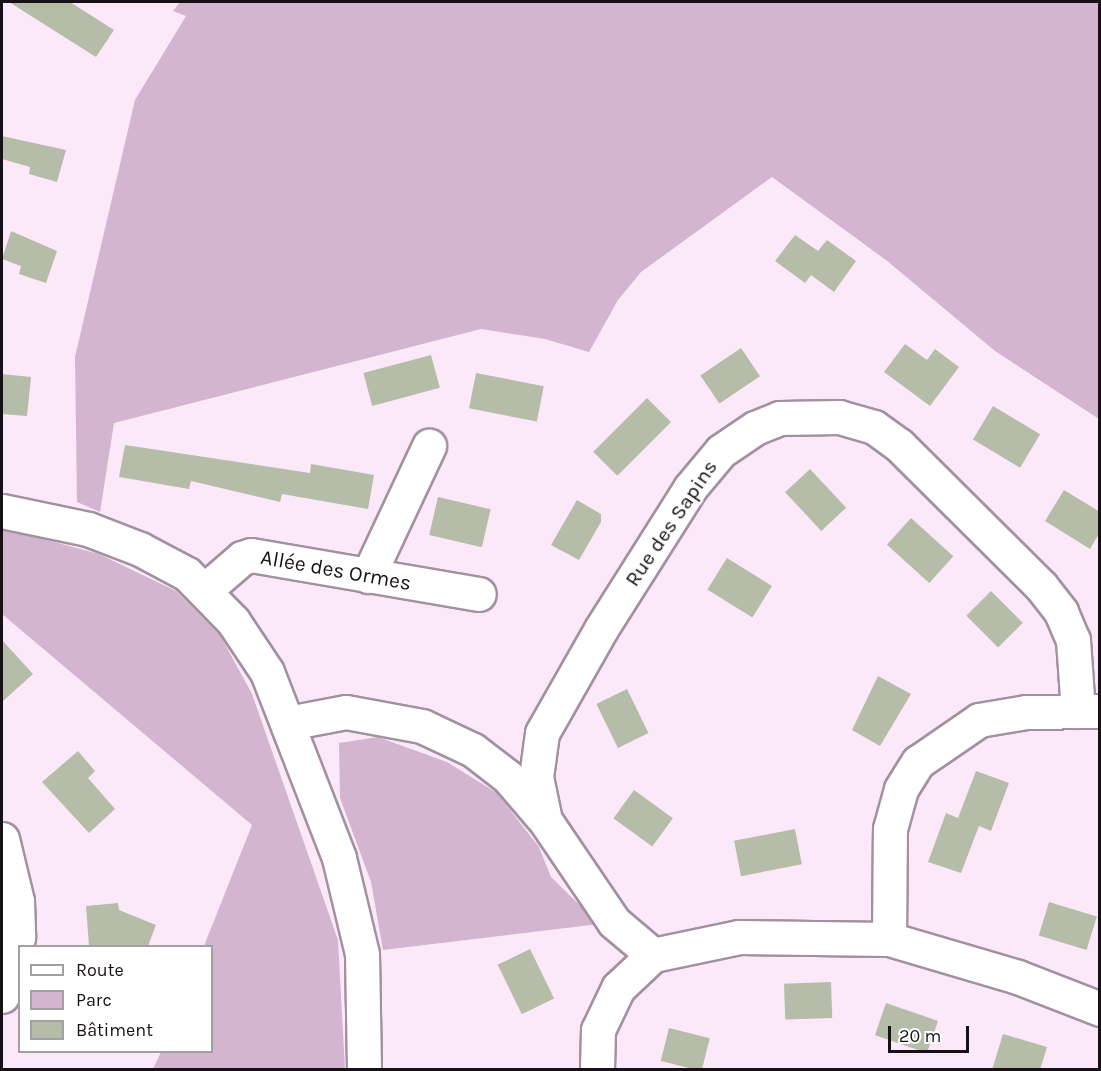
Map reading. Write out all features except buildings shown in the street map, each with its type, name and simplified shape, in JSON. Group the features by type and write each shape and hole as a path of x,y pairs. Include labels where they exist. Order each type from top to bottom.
{"street":[{"name":"Rue des Sapins","path":"653,955 614,922 545,820 536,777 542,733 601,629 707,466 755,428 780,418 839,417 874,427 899,445 1041,586 1061,612 1073,640 1089,711"},
{"path":"368,576 429,446"},
{"path":"2,511 88,528 140,549 188,574 233,621 267,672 339,858 362,954 364,1070"},
{"name":"Allée des Ormes","path":"205,590 242,558 251,555 479,594"},
{"path":"889,939 890,829 901,789 918,762 979,720 1026,712 1089,711"},
{"path":"288,723 346,712 422,726 473,750 508,777 545,820"},
{"path":"2,839 11,865 18,925 2,996"},
{"path":"597,1070 598,1030 618,988 653,955 739,937 889,939 1018,977 1100,1009"}],"green space":[{"path":"180,2 1099,2 1099,419 995,351 886,260 772,177 641,272 618,300 589,352 545,339 481,329 114,423 100,512 77,502 75,357 135,100 186,16 173,11"},
{"path":"2,528 99,554 176,591 220,635 252,694 338,940 345,1069 153,1069 161,1053 213,1053 213,945 204,945 252,825 2,614"},
{"path":"378,737 447,762 497,793 539,847 551,877 599,924 383,950 371,882 340,798 339,743"}]}
